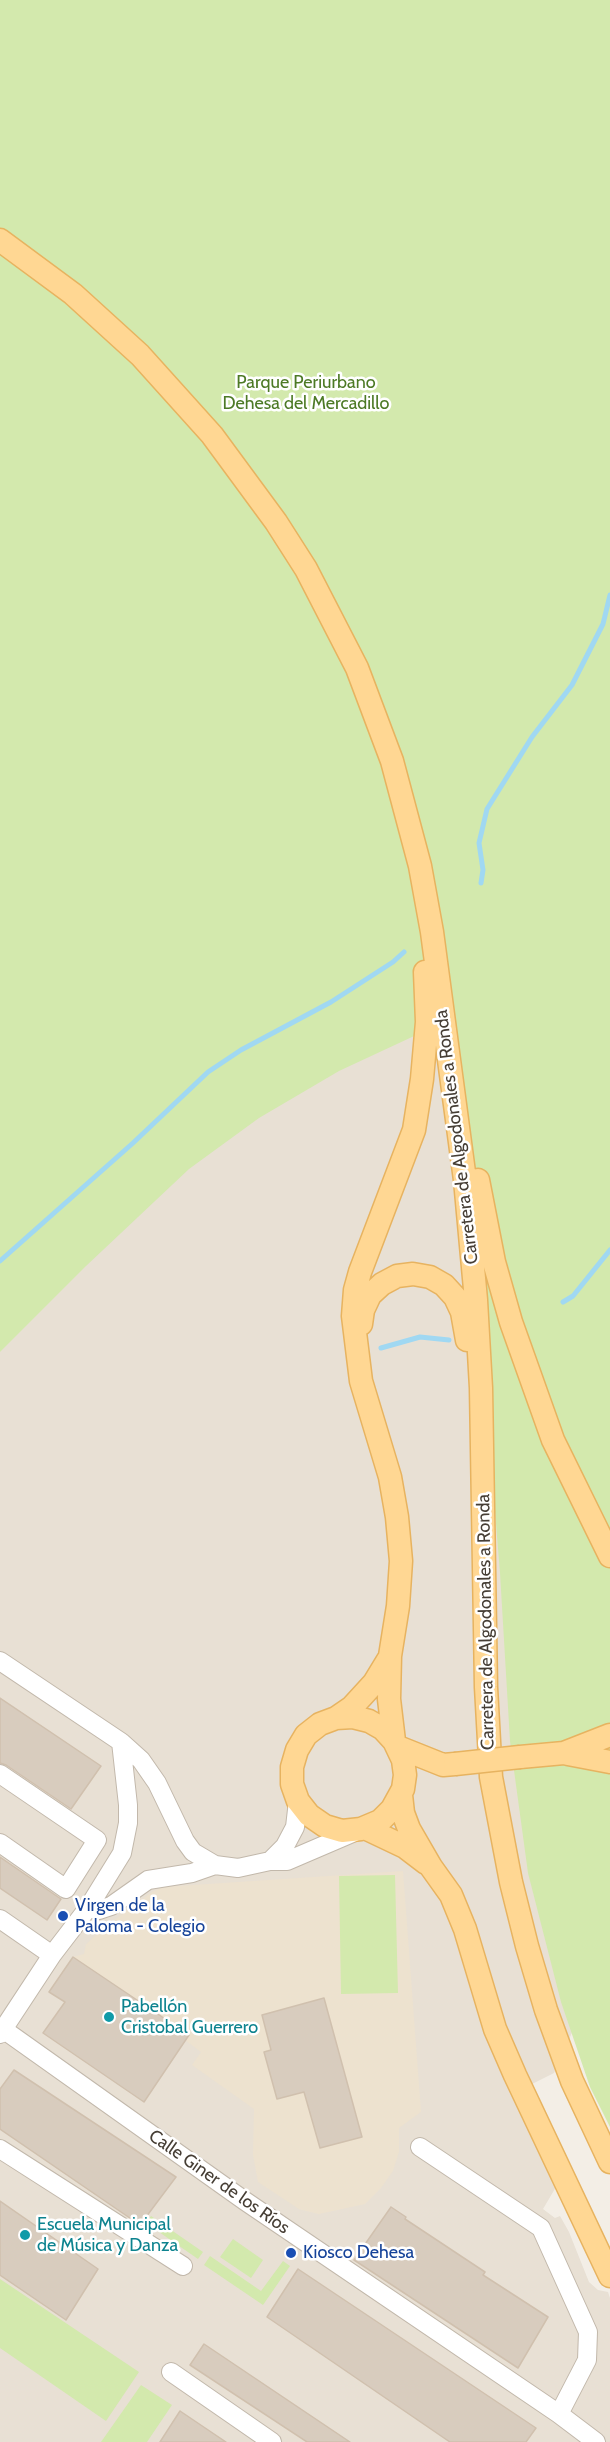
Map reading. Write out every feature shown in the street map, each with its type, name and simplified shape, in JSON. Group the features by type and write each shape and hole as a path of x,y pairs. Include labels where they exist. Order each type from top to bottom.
{"main road":[{"name":"Carretera de Algodonales a Ronda","path":"0,240 73,294 140,355 212,435 276,522 306,569 357,668 392,761 420,866 432,932 455,1101 476,1300 481,1388 488,1743 497,1815 526,1946 546,2010 572,2081 610,2162"},
{"path":"432,932 425,977 427,1022 422,1079 414,1130 360,1272 355,1290 353,1316 362,1380 390,1477 397,1517 401,1561 398,1606 390,1656 389,1699 396,1744 404,1767 402,1792 404,1813 409,1829 431,1868 451,1895 465,1929 495,2029 514,2075 610,2276"},
{"path":"455,1101 475,1156 494,1262 511,1322 553,1440 610,1556"},
{"path":"356,1336 370,1295 382,1284 405,1275 430,1277 444,1285 455,1297 462,1312 463,1326 481,1388"},
{"path":"390,1656 374,1683 352,1707 336,1718 320,1724 306,1735 297,1750 292,1767 292,1784 298,1801 309,1815 325,1826 342,1831 363,1829 380,1821 392,1809 402,1792 449,1764 564,1753 610,1735"},
{"path":"336,1718 353,1717 369,1721 383,1729 396,1744 449,1764"},
{"path":"564,1753 610,1762"},
{"path":"363,1829 405,1847 431,1868"}],"street":[{"path":"0,1661 121,1742 149,1770 185,1841 194,1852 215,1865 238,1868 270,1861 287,1861 363,1829"},
{"path":"1,2030 118,1863 125,1840 128,1805 121,1742"},
{"path":"0,1774 97,1840 66,1889 0,1844"},
{"path":"270,1861 285,1846 295,1827 298,1801"},
{"path":"88,1908 99,1910 111,1906 148,1880 192,1873 215,1865"},
{"path":"0,1920 52,1955"},
{"name":"Calle Giner de los Ríos","path":"1,2030 245,2201 559,2414 596,2442"},
{"path":"420,2147 541,2228 588,2332 587,2360 559,2414"},
{"path":"0,2149 183,2266"},
{"path":"171,2372 272,2442"}],"shaded area":[{"path":"451,933 583,2008 554,2073 528,2086 556,2187 543,2209 555,2218 560,2216 569,2232 589,2282 598,2290 608,2292 610,2298 610,2442 0,2442 0,1299"},
{"path":"403,1871 421,2112 399,2128 399,2152 393,2171 381,2188 365,2204 319,2214 299,2209 258,2182 253,2155 254,2109 192,2065 201,2052 185,2040 189,2035 73,1957 84,1954 86,1944 109,1924 152,1892 163,1887"}],"green space":[{"name":"Parque Periurbano Dehesa del Mercadillo","path":"0,0 610,0 610,2127 590,2087 561,2002 528,1873 510,1741 500,1573 455,1017 339,1071 259,1118 189,1169 86,1266 0,1352"},
{"path":"395,1875 398,1993 341,1994 339,1876"},
{"path":"151,2216 203,2252 198,2259 146,2223"},
{"path":"233,2239 263,2260 251,2278 220,2257"},
{"path":"210,2256 261,2291 283,2261 290,2266 263,2305 204,2265"},
{"path":"0,2279 139,2372 106,2421 0,2348"},
{"path":"141,2385 172,2405 147,2442 101,2442"}],"building":[{"path":"0,1698 101,1766 71,1809 0,1763"},
{"path":"0,1857 61,1899 47,1920 0,1888"},
{"name":"Pabellón Cristobal Guerrero","path":"73,1957 189,2035 144,2102 43,2033 65,2002 49,1992"},
{"path":"324,1998 362,2137 320,2148 304,2092 277,2099 264,2052 271,2050 262,2015"},
{"path":"14,2070 176,2177 140,2225 0,2129 0,2089"},
{"name":"Escuela Municipal de Música y Danza","path":"0,2201 98,2269 66,2320 0,2275"},
{"path":"391,2207 406,2217 405,2219 485,2272 483,2275 548,2317 518,2368 354,2260"},
{"path":"298,2269 536,2428 526,2442 450,2442 267,2317"},
{"path":"204,2344 350,2442 307,2442 190,2365"},
{"path":"180,2411 226,2442 160,2442"}],"waterway":[{"path":"481,883 483,870 479,843 487,809 532,737 572,685 603,624 610,595"},
{"path":"0,1261 133,1143 208,1072 241,1050 331,1002 393,962 404,952"},
{"path":"563,1302 573,1296 610,1250"},
{"path":"381,1348 420,1337 449,1340"}],"place":[{"name":"Virgen de la Paloma - Colegio","path":"63,1916"},
{"name":"Pabellón Cristobal Guerrero","path":"109,2017"},
{"name":"Escuela Municipal de Música y Danza","path":"25,2235"},
{"name":"Kiosco Dehesa","path":"291,2253"}]}
